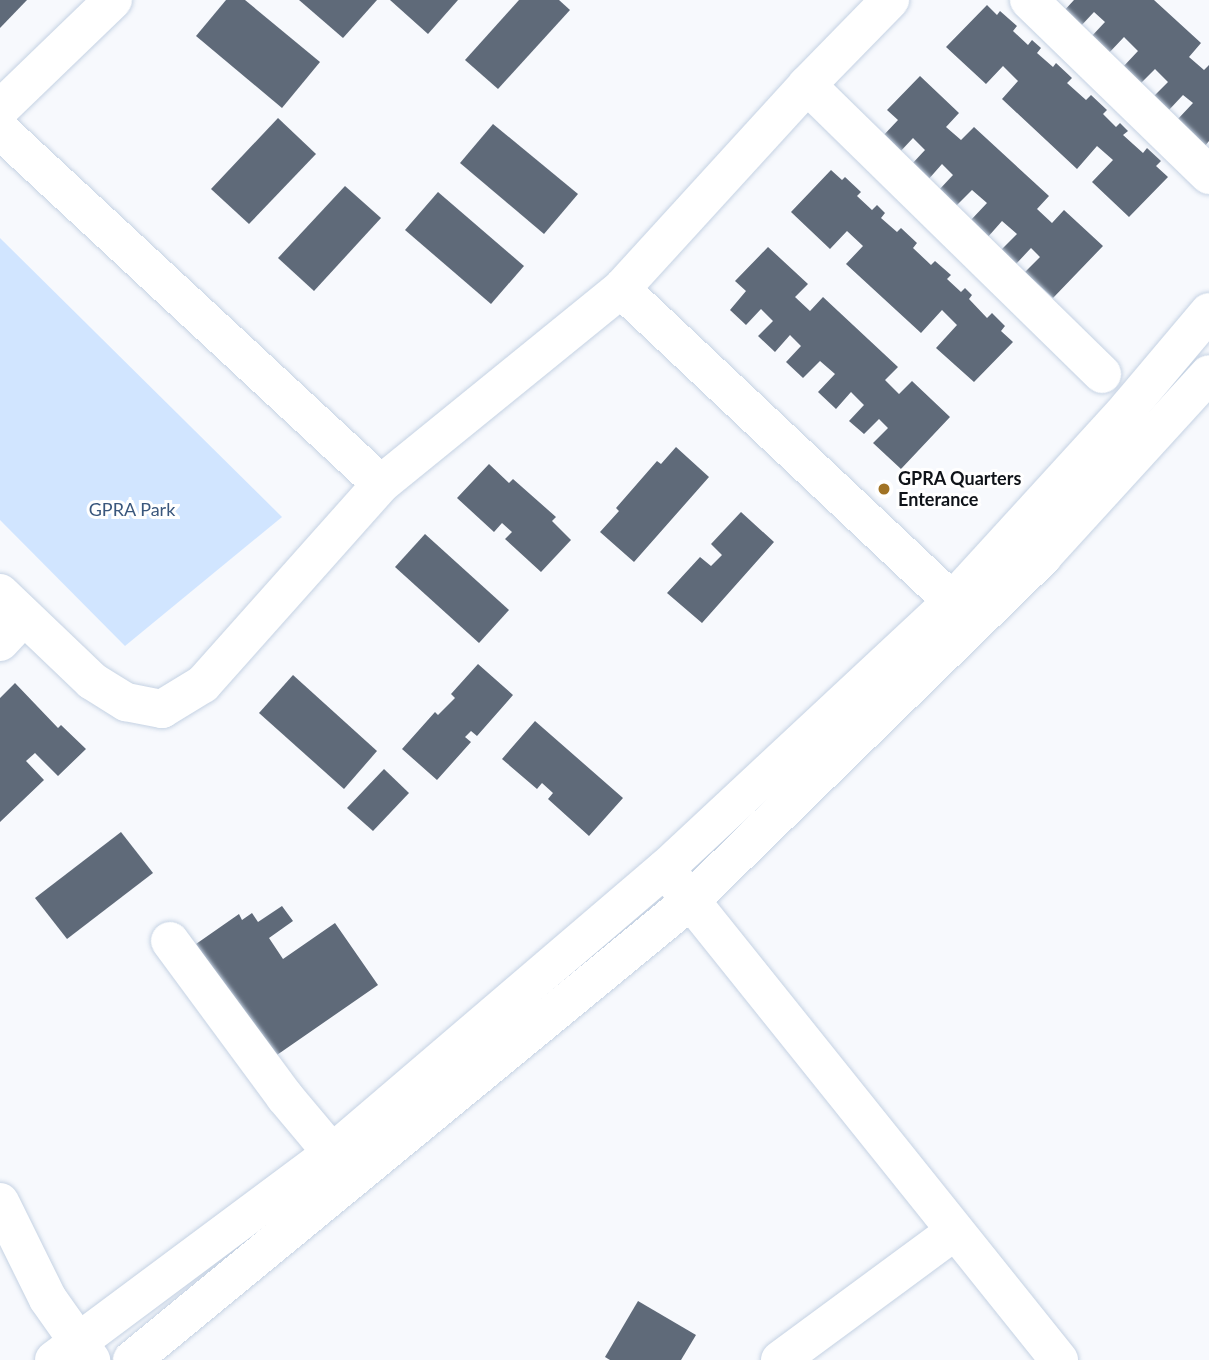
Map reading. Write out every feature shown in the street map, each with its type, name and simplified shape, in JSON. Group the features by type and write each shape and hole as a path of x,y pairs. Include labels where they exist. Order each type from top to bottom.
{"street":[{"path":"0,109 113,0"},
{"path":"8,617 92,681 126,702 162,709 203,684 381,484 621,289 807,85 890,0"},
{"path":"1030,0 1209,175"},
{"path":"807,85 1102,374"},
{"path":"0,130 381,484"},
{"path":"621,289 964,611"},
{"path":"132,1360 691,901 964,611 1209,313"},
{"path":"0,1202 75,1354 332,1153 964,611 1043,556 1209,374"},
{"path":"665,869 1059,1360"},
{"path":"170,940 285,1097 332,1153"},
{"path":"780,1360 955,1231"}],"green space":[{"name":"GPRA Park","path":"0,238 282,517 125,646 0,520"}],"building":[{"path":"0,0 27,0 0,28"},
{"path":"226,0 245,0 320,62 282,108 196,36"},
{"path":"299,0 377,0 343,38"},
{"path":"390,0 458,0 428,34"},
{"path":"519,0 559,0 570,10 498,89 465,60"},
{"path":"1074,0 1154,0 1201,43 1189,57 1204,70 1209,65 1209,141 1205,146 1177,120 1193,103 1183,95 1168,111 1153,97 1168,82 1155,69 1140,84 1122,68 1138,51 1124,37 1107,55 1090,38 1105,22 1094,12 1079,28 1062,13"},
{"path":"987,5 997,15 1000,11 1017,26 1013,31 1028,45 1032,40 1041,48 1037,53 1053,67 1056,63 1072,78 1067,83 1086,100 1091,95 1107,110 1103,114 1116,127 1120,123 1128,131 1123,135 1143,153 1147,148 1161,161 1156,166 1168,177 1129,217 1092,182 1113,160 1097,146 1077,169 1002,99 1018,81 1003,66 986,84 946,47"},
{"path":"920,76 959,113 946,127 961,140 974,127 1049,196 1037,209 1052,223 1064,210 1103,246 1053,298 1025,272 1040,257 1031,248 1016,264 1001,250 1017,234 1002,221 987,238 970,221 987,203 972,190 955,207 938,191 953,175 942,164 927,181 911,165 925,150 913,138 898,154 881,138 898,120 887,110"},
{"path":"278,118 316,154 249,224 211,189"},
{"path":"493,124 578,194 544,234 460,163"},
{"path":"831,170 842,180 845,177 861,192 857,196 872,210 877,205 885,213 881,218 897,232 901,228 917,243 913,248 931,265 935,261 951,275 947,279 961,292 965,288 972,295 969,299 987,318 992,313 1005,326 1001,331 1013,342 974,382 936,348 957,325 942,310 921,333 846,264 863,246 847,231 830,249 791,212"},
{"path":"345,186 381,218 314,291 278,258"},
{"path":"438,192 524,266 491,304 405,230"},
{"path":"768,247 808,284 795,297 810,311 823,297 898,367 885,380 899,394 912,381 950,417 901,469 873,443 888,428 879,419 864,434 849,421 864,405 851,392 836,409 818,392 835,374 820,361 803,378 786,362 801,346 790,335 775,352 758,336 773,321 761,309 746,325 730,310 746,291 735,281"},
{"path":"676,447 709,477 634,562 600,532 619,511 616,508 657,461 661,464"},
{"path":"489,464 509,483 513,479 556,517 552,521 571,540 541,572 505,539 512,532 502,523 494,532 457,498"},
{"path":"741,512 774,542 702,623 667,593 700,557 711,566 722,555 711,544"},
{"path":"425,534 509,610 479,643 395,567"},
{"path":"478,664 513,695 477,736 471,731 465,737 471,742 437,780 402,749 435,712 438,715 455,698 451,694"},
{"path":"293,675 377,751 344,789 259,713"},
{"path":"15,683 58,728 61,725 86,749 58,776 35,753 26,761 44,780 0,822 0,698"},
{"path":"535,721 623,798 589,836 548,799 553,793 542,783 537,789 502,759"},
{"path":"384,769 409,793 373,831 347,808"},
{"path":"121,832 153,873 67,939 35,898"},
{"path":"282,906 293,921 269,938 283,959 335,923 378,985 274,1057 196,944 239,914 242,920 252,913 258,922"},
{"path":"638,1301 696,1335 681,1360 610,1360 605,1357"}],"place":[{"name":"GPRA Quarters Enterance","path":"884,489"}]}
